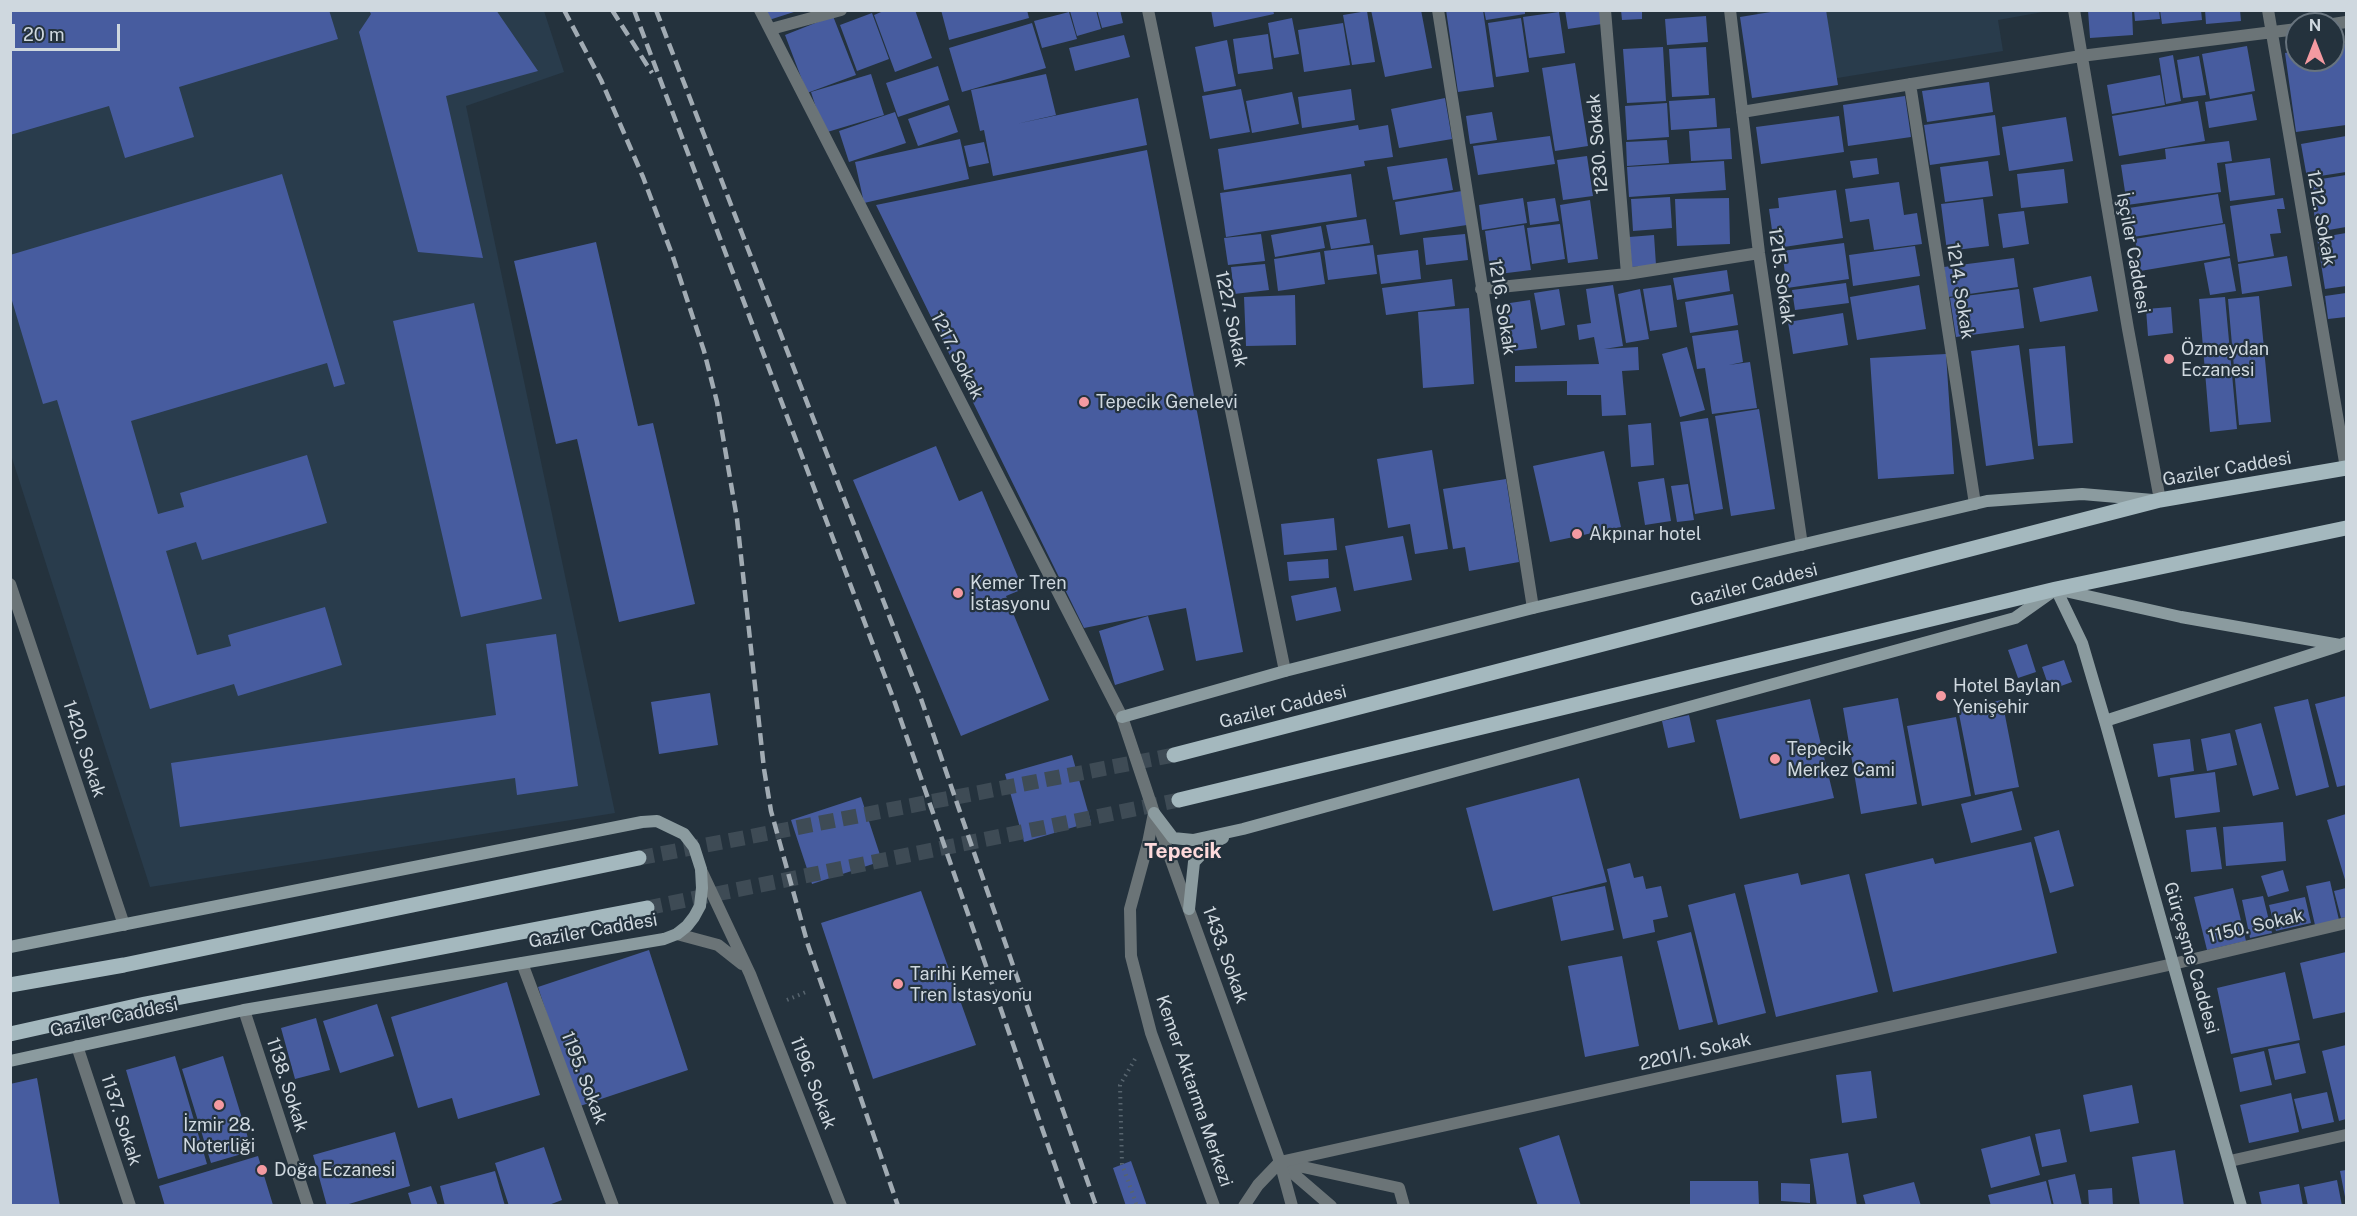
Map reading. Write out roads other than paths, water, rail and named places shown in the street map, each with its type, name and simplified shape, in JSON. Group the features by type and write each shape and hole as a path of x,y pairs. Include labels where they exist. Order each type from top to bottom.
{"main road":[{"name":"Gaziler Caddesi","path":"1174,755 2160,500 2346,468"},
{"path":"1122,717 1285,671 1533,608 1987,501 2082,494 2160,500"},
{"path":"1179,800 2056,589 2346,528"},
{"path":"1154,813 1173,838 1193,840 1243,829 2015,618 2056,589 2181,617 2343,644"},
{"name":"Gürçeşme Caddesi","path":"2056,589 2082,643 2230,1161 2239,1205"},
{"path":"2105,721 2343,644"},
{"name":"Gaziler Caddesi","path":"10,947 642,822 657,821 684,834 694,847 701,869 700,906 687,926 664,939 244,1010 10,1061"},
{"path":"1189,909 1194,862 1212,843 1243,829"},
{"path":"10,985 124,965 639,858"},
{"name":"Gaziler Caddesi","path":"10,1034 145,1004 647,908"}],"street":[{"name":"1217. Sokak","path":"760,10 1122,717"},
{"path":"771,29 841,10"},
{"name":"1227. Sokak","path":"1148,10 1285,671"},
{"name":"1216. Sokak","path":"1438,10 1533,608"},
{"name":"1230. Sokak","path":"1605,10 1627,274"},
{"name":"1215. Sokak","path":"1730,10 1759,253 1802,545"},
{"name":"İşçiler Caddesi","path":"2074,10 2128,329 2160,500"},
{"name":"1212. Sokak","path":"2268,10 2346,468"},
{"path":"1742,112 2081,56 2285,30"},
{"name":"1214. Sokak","path":"1910,84 1975,504"},
{"path":"1481,289 1627,274 1759,253"},
{"name":"1420. Sokak","path":"10,584 124,925"},
{"name":"1433. Sokak","path":"1122,717 1154,813 1280,1162 1292,1206"},
{"name":"Kemer Aktarma Merkezi","path":"1154,813 1130,909 1131,956 1151,1033 1214,1206"},
{"name":"1196. Sokak","path":"701,869 750,974 842,1206"},
{"name":"1150. Sokak","path":"2174,964 2346,923"},
{"name":"1196. Sokak","path":"676,934 718,945 734,956 750,974"},
{"name":"1195. Sokak","path":"522,963 613,1206"},
{"name":"2201/1. Sokak","path":"1280,1162 2174,964"},
{"name":"1138. Sokak","path":"244,1010 308,1206"},
{"name":"1137. Sokak","path":"77,1046 130,1206"},
{"path":"2230,1161 2346,1134"},
{"path":"1244,1206 1258,1185 1280,1162"},
{"path":"1280,1162 1331,1206"},
{"path":"1280,1162 1399,1188 1404,1206"}],"tunnel":[{"path":"639,858 1174,755"},
{"path":"647,908 1179,800"}],"railway":[{"path":"564,10 601,80 643,177 673,257 704,351 717,402 737,519 764,769 771,811 808,945 898,1206"},
{"path":"612,10 652,73"},
{"path":"634,10 895,703 1069,1206"},
{"path":"656,10 920,696 1096,1206"}],"place":[{"name":"Özmeydan Eczanesi","path":"2169,359"},
{"name":"Tepecik Genelevi","path":"1084,402"},
{"name":"Akpınar hotel","path":"1577,534"},
{"name":"Kemer Tren İstasyonu","path":"958,593"},
{"name":"Hotel Baylan Yenişehir","path":"1941,696"},
{"name":"Tepecik Merkez Cami","path":"1775,759"},
{"name":"Tarihi Kemer Tren İstasyonu","path":"898,984"},
{"name":"İzmir 28. Noterliği","path":"219,1105"},
{"name":"Doğa Eczanesi","path":"262,1170"}],"district":[{"name":"Tepecik","path":"1183,852"}]}
